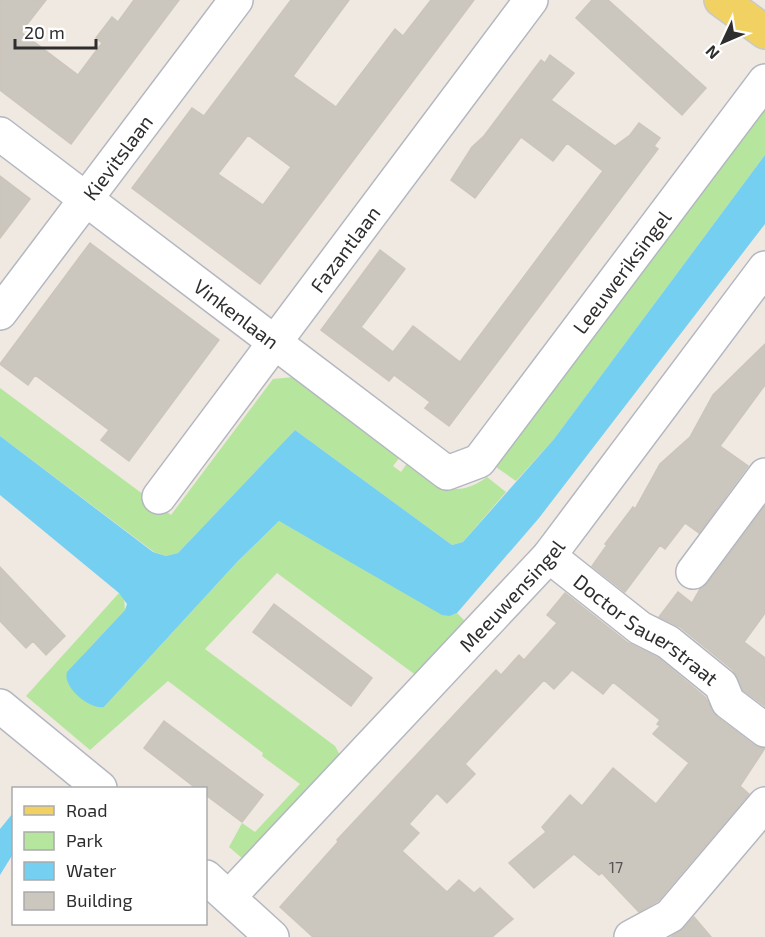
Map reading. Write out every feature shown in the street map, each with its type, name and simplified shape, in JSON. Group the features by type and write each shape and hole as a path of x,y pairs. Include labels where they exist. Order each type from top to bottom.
{"main road":[{"path":"721,0 765,32"}],"street":[{"name":"Kievitslaan","path":"0,313 236,0"},
{"name":"Fazantlaan","path":"159,497 531,0"},
{"name":"Leeuweriksingel","path":"478,461 765,81"},
{"name":"Vinkenlaan","path":"0,134 275,340 447,473 478,461"},
{"name":"Meeuwensingel","path":"218,886 549,556 765,268"},
{"path":"693,572 765,475"},
{"name":"Doctor Sauerstraat","path":"549,556 640,628 668,642 721,685 728,702 765,730"},
{"path":"0,706 98,787"},
{"path":"631,937 670,916 765,804"},
{"path":"218,886 236,907 272,937"}],"green space":[{"path":"765,109 765,155 554,439 516,481 496,467"},
{"path":"294,377 400,457 393,466 401,472 408,462 436,483 454,489 475,484 487,477 506,492 463,542 452,545 295,430 178,553 166,556 154,552 0,436 0,388 171,515 273,379"},
{"path":"279,521 450,616 457,613 466,622 417,676 277,573 205,649 335,746 340,755 243,859 229,847 242,823 255,832 300,784 168,681 90,750 26,696 119,593 124,598 125,610 82,656 104,707 238,561"}],"water":[{"path":"765,155 765,224 539,518 457,613 450,616 442,615 279,521 238,561 104,707 92,705 73,690 67,678 67,672 125,610 127,604 119,593 0,495 0,436 153,552 166,556 178,553 295,430 452,545 463,542 554,439"},
{"path":"12,814 12,856 0,875 0,829"}],"building":[{"path":"0,0 46,0 21,32 78,75 102,43 96,38 112,17 118,22 134,0 179,0 71,144 0,90"},
{"path":"291,0 349,0 293,76 336,107 395,29 403,36 431,0 474,0 260,284 132,188 192,108 204,116","holes":["248,135 291,167 263,205 218,174"]},
{"path":"592,0 608,0 706,88 682,115 576,18"},
{"path":"550,55 574,73 551,100 615,146 630,135 639,123 660,138 654,146 658,149 449,426 425,408 430,402 394,375 389,381 321,330 380,250 405,269 361,327 393,352 413,326 460,362 603,171 567,143 553,161 521,137 475,198 451,180 472,147 484,136 541,60 545,63"},
{"path":"0,176 30,199 0,238"},
{"path":"90,243 219,340 129,461 101,440 109,430 35,375 28,385 0,364"},
{"path":"765,344 765,385 720,446 748,466 699,533 685,523 665,549 660,545 625,592 592,566 607,545 605,544 633,507 635,509 660,464 690,437 713,395"},
{"path":"765,506 765,613 744,642 765,658 765,706 743,690 733,670 680,627 659,617 678,592 692,603 700,589 708,583"},
{"path":"0,567 65,636 46,655 33,641 26,648 0,621"},
{"path":"565,593 628,643 658,658 705,697 717,717 754,745 765,748 740,786 749,794 658,901 639,912 602,873 599,875 574,854 534,888 509,863 546,832 542,827 570,795 582,806 613,768 656,804 689,763 653,734 660,726 657,724 660,720 613,682 603,694 572,670 554,689 544,680 493,734 465,764 475,774 447,803 437,793 409,824 419,833 402,851 447,892 459,880 474,893 480,888 513,919 492,937 313,937 280,907 338,842 337,840 496,670 501,675 519,655 524,660 557,623 547,615"},
{"path":"274,604 372,678 351,706 253,632"},
{"path":"164,721 263,795 242,822 207,796 207,787 194,787 144,748"},
{"path":"694,917 711,937 671,937 684,928"}]}
